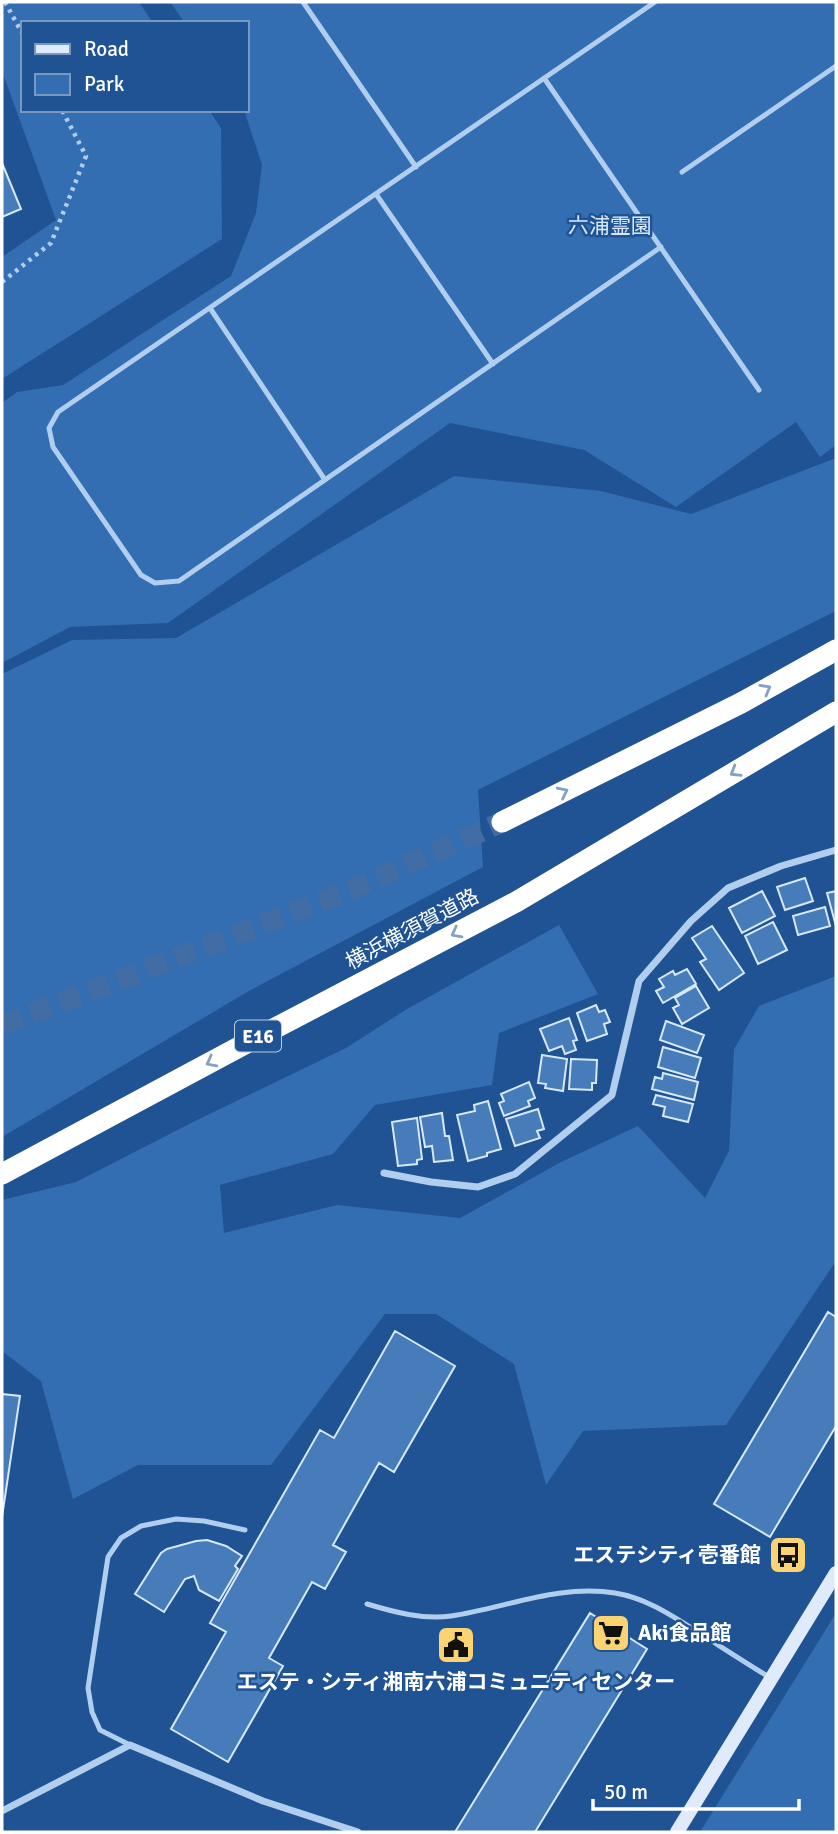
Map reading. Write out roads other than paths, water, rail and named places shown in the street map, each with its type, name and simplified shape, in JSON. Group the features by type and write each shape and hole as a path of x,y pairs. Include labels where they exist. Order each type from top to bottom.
{"highway":[{"path":"502,822 741,703 836,650"},
{"name":"横浜横須賀道路","path":"2,1174 516,902 836,712"}],"street":[{"path":"384,1174 478,1187 515,1174 612,1095 639,981 691,921 728,888 781,866 836,850"},
{"path":"677,1832 836,1573"},
{"path":"2,1811 130,1745 263,1801 358,1832"}],"lane":[{"path":"303,2 416,167"},
{"path":"655,2 58,411 49,428 53,447 141,575 155,583 179,581 661,247"},
{"path":"682,172 836,66"},
{"path":"544,78 759,390"},
{"path":"376,194 493,364"},
{"path":"210,308 325,480"},
{"path":"130,1745 100,1730 92,1712 88,1688 107,1557 121,1538 141,1526 164,1521 204,1521 245,1530"},
{"path":"367,1604 426,1617 450,1616 566,1592 616,1593 644,1601 664,1611 771,1679"}],"tunnel":[{"path":"2,1025 344,893 502,822"}],"place":[{"name":"エステシティ壱番館","path":"788,1555"},
{"name":"Aki食品館","path":"611,1633"},
{"name":"エステ・シティ湘南六浦コミュニティセンター","path":"456,1645"}],"park label":[{"name":"六浦霊園","path":"610,226"}]}
